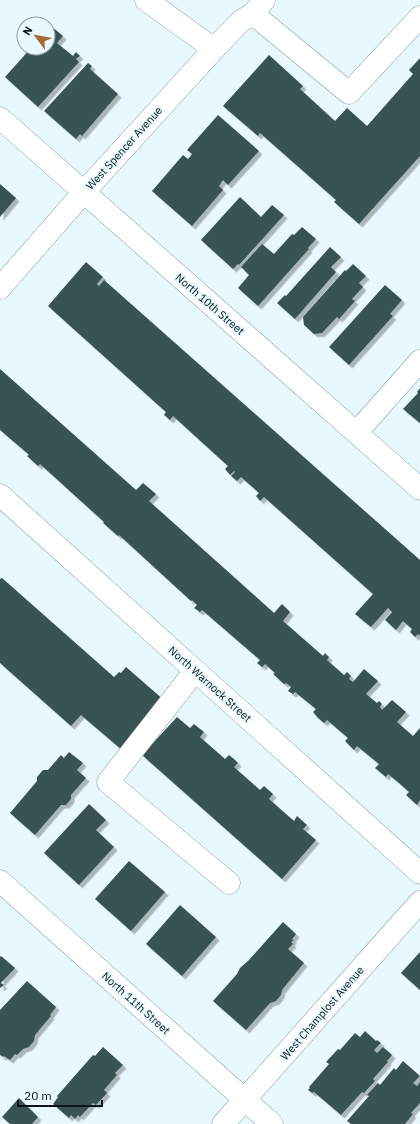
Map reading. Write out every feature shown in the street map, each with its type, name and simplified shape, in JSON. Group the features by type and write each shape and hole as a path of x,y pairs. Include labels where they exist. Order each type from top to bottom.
{"street":[{"path":"146,0 214,49"},
{"path":"259,7 349,93 420,16"},
{"name":"West Spencer Avenue","path":"0,288 83,193 214,49 241,21 259,7"},
{"name":"North 10th Street","path":"0,118 83,193 357,432 420,489"},
{"path":"357,432 420,361"},
{"name":"North Warnock Street","path":"0,495 420,873"},
{"path":"195,671 108,782 229,883"},
{"name":"North 11th Street","path":"0,881 272,1124"},
{"name":"West Champlost Avenue","path":"223,1124 420,902"}],"building":[{"path":"56,30 63,36 57,43 73,56 76,52 80,56 76,59 79,62 38,107 5,77 24,56 56,56"},
{"path":"269,55 303,86 300,89 335,121 347,108 367,126 413,74 409,70 420,58 420,156 359,224 334,202 336,200 260,133 258,136 223,106"},
{"path":"88,63 92,66 90,69 118,94 82,136 80,134 76,139 44,111"},
{"path":"218,115 259,151 228,185 223,180 219,186 223,190 192,226 152,191 183,155 188,159 192,154 187,150"},
{"path":"0,184 16,198 0,217"},
{"path":"240,197 261,217 272,205 284,215 239,265 238,264 233,269 201,240"},
{"path":"302,227 316,239 308,248 309,249 258,306 238,288 249,275 241,267 262,244 274,254 292,234 294,235"},
{"path":"330,247 341,257 331,267 336,272 295,319 277,303 285,295 286,296"},
{"path":"86,262 103,277 97,284 99,286 104,280 420,560 420,636 418,634 415,637 410,632 412,629 403,621 396,630 385,620 392,612 388,608 371,627 355,614 373,594 264,497 260,501 256,496 259,493 241,477 237,481 231,476 235,472 234,471 230,475 225,469 228,466 173,416 170,420 164,415 166,412 48,306"},
{"path":"353,264 366,276 359,283 363,287 352,299 355,301 339,319 337,317 322,333 314,334 304,325 303,317 345,270 346,271"},
{"path":"385,285 402,300 390,314 393,316 349,365 329,347"},
{"path":"0,369 136,490 143,483 156,494 149,501 274,613 282,604 290,612 283,621 323,656 325,653 329,657 327,660 344,675 347,672 351,676 349,679 353,682 364,669 378,681 366,694 377,703 379,701 382,704 380,707 382,710 392,700 406,712 397,722 413,736 420,728 420,800 417,805 406,795 409,792 399,783 388,774 386,777 375,768 379,764 357,746 354,750 345,741 348,738 327,720 324,723 318,718 313,712 316,709 295,692 293,694 288,691 291,687 290,686 286,683 284,684 265,664 262,667 257,663 260,660 202,610 200,612 194,608 197,605 192,600 191,601 119,535 118,536 103,523 104,522 40,464 38,466 27,456 29,455 27,453 0,430"},
{"path":"420,388 420,423 403,409 418,393 417,392"},
{"path":"2,578 114,677 119,672 121,673 126,667 165,701 122,750 81,715 71,726 0,663 0,579"},
{"path":"177,717 190,728 194,724 204,732 200,737 225,759 229,755 234,759 238,763 234,767 260,790 264,786 273,794 269,799 294,821 297,816 307,825 303,829 316,840 282,879 142,755"},
{"path":"69,752 83,763 77,770 86,778 71,795 71,799 66,805 61,805 35,835 10,813 37,781 37,777 43,770 48,770 61,755 64,758"},
{"path":"89,804 106,820 96,830 114,847 79,885 44,853"},
{"path":"129,861 165,892 131,931 95,899"},
{"path":"180,905 216,937 182,976 146,944"},
{"path":"283,922 296,934 292,939 294,940 291,942 293,944 288,949 304,963 282,990 281,995 276,1001 270,1003 246,1030 213,1001 237,974 240,968"},
{"path":"420,952 420,990 401,973"},
{"path":"1,956 15,968 1,983 4,985 0,988 0,957"},
{"path":"27,981 56,1007 50,1015 51,1016 35,1035 34,1041 29,1047 23,1049 17,1055 15,1054 10,1060 0,1055 0,1010"},
{"path":"365,1031 376,1041 377,1040 381,1043 374,1050 377,1053 383,1047 392,1055 387,1061 388,1062 373,1079 375,1081 364,1093 362,1092 341,1115 314,1092 312,1093 308,1090 329,1064 326,1062 338,1049 340,1050 355,1033 360,1037"},
{"path":"103,1047 123,1065 115,1073 117,1075 104,1090 107,1093 96,1105 93,1103 80,1117 78,1115 75,1119 71,1115 69,1118 53,1104 58,1097 57,1096 93,1055 95,1056"},
{"path":"403,1061 420,1076 413,1083 417,1086 420,1082 420,1103 411,1113 413,1114 405,1124 351,1124 347,1121 369,1096 367,1095 378,1083 380,1085 394,1068 396,1070"},
{"path":"19,1098 38,1117 32,1124 10,1124 2,1117"}]}
